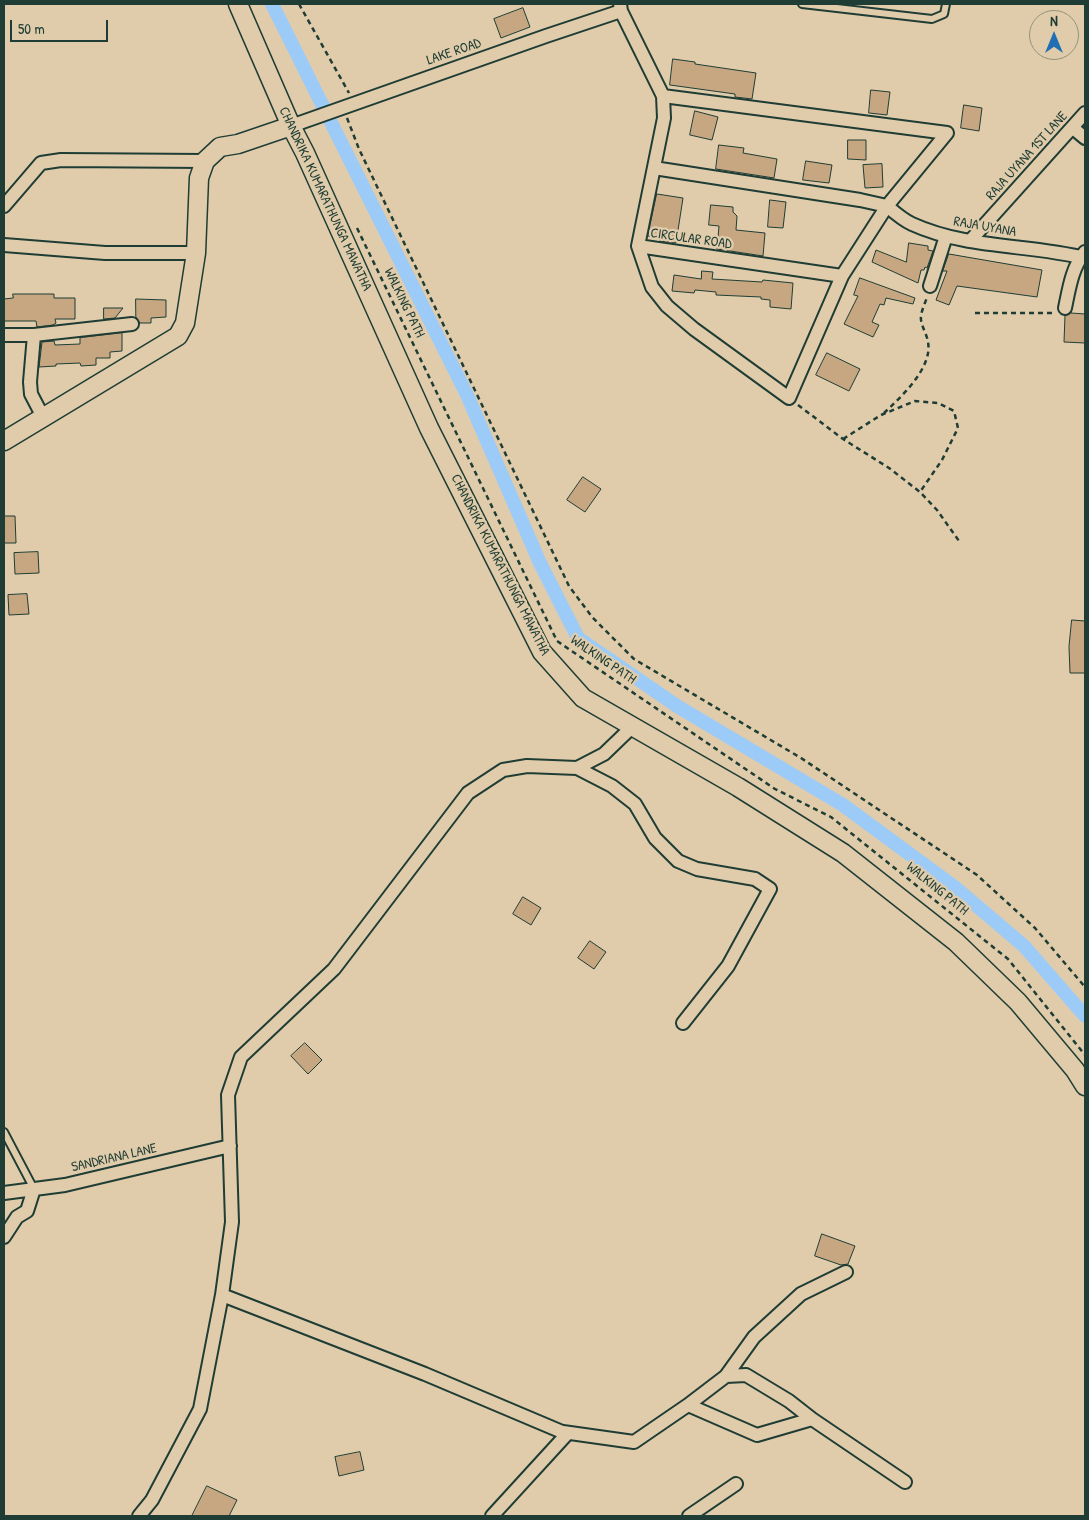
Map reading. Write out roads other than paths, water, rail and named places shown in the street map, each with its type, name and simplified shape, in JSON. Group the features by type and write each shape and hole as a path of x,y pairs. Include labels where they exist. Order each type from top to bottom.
{"main road":[{"name":"CHANDRIKA KUMARATHUNGA MAWATHA","path":"238,4 298,124 305,153 429,428 542,652 583,698 738,787 843,853 956,942 1018,1002 1075,1070 1085,1086"},
{"path":"4,441 178,336 185,323 196,253 199,178 205,160 220,147 238,144 298,124"}],"street":[{"name":"LAKE ROAD","path":"298,124 620,8"},
{"name":"CIRCULAR ROAD","path":"620,8 663,96 664,118 638,246 842,276"},
{"path":"638,246 652,287 667,306 694,329 789,398 842,276 887,206 947,134 663,96"},
{"name":"RAJA UYANA 1ST LANE","path":"970,241 1085,113"},
{"path":"1073,128 1085,138"},
{"path":"4,206 41,163 61,160 205,160"},
{"path":"654,168 860,200 887,206"},
{"name":"RAJA UYANA","path":"887,206 911,224 946,236 970,241 1084,255"},
{"path":"930,286 946,236"},
{"path":"4,244 106,253 196,253"},
{"path":"1065,308 1073,273 1084,255"},
{"path":"4,335 34,335 132,324"},
{"path":"34,335 30,382 31,394 43,417"},
{"path":"577,768 604,754 633,726"},
{"path":"139,1516 152,1500 200,1409 222,1294 232,1222 228,1095 241,1057 334,969 468,793 503,770 527,766 577,768 612,786 635,804 655,838 678,861 697,869 755,879 770,889 728,966 683,1023"},
{"name":"SANDRIANA LANE","path":"4,1193 65,1185 230,1146"},
{"path":"4,1237 17,1217 27,1211 34,1189"},
{"path":"222,1294 425,1374 564,1432 634,1442 726,1376 754,1336 801,1294 846,1272"},
{"path":"726,1376 746,1375 790,1401 812,1419 905,1482"},
{"path":"688,1405 757,1436 812,1419"},
{"path":"492,1516 567,1434 564,1432"},
{"path":"689,1516 736,1484"},
{"path":"702,1508 713,1516"}],"lane":[{"path":"802,4 932,19 944,14 946,4"},
{"path":"4,1132 34,1189"}],"waterway":[{"path":"272,4 467,395 540,563 578,638 677,706 843,805 957,889 1024,946 1085,1016"}]}
